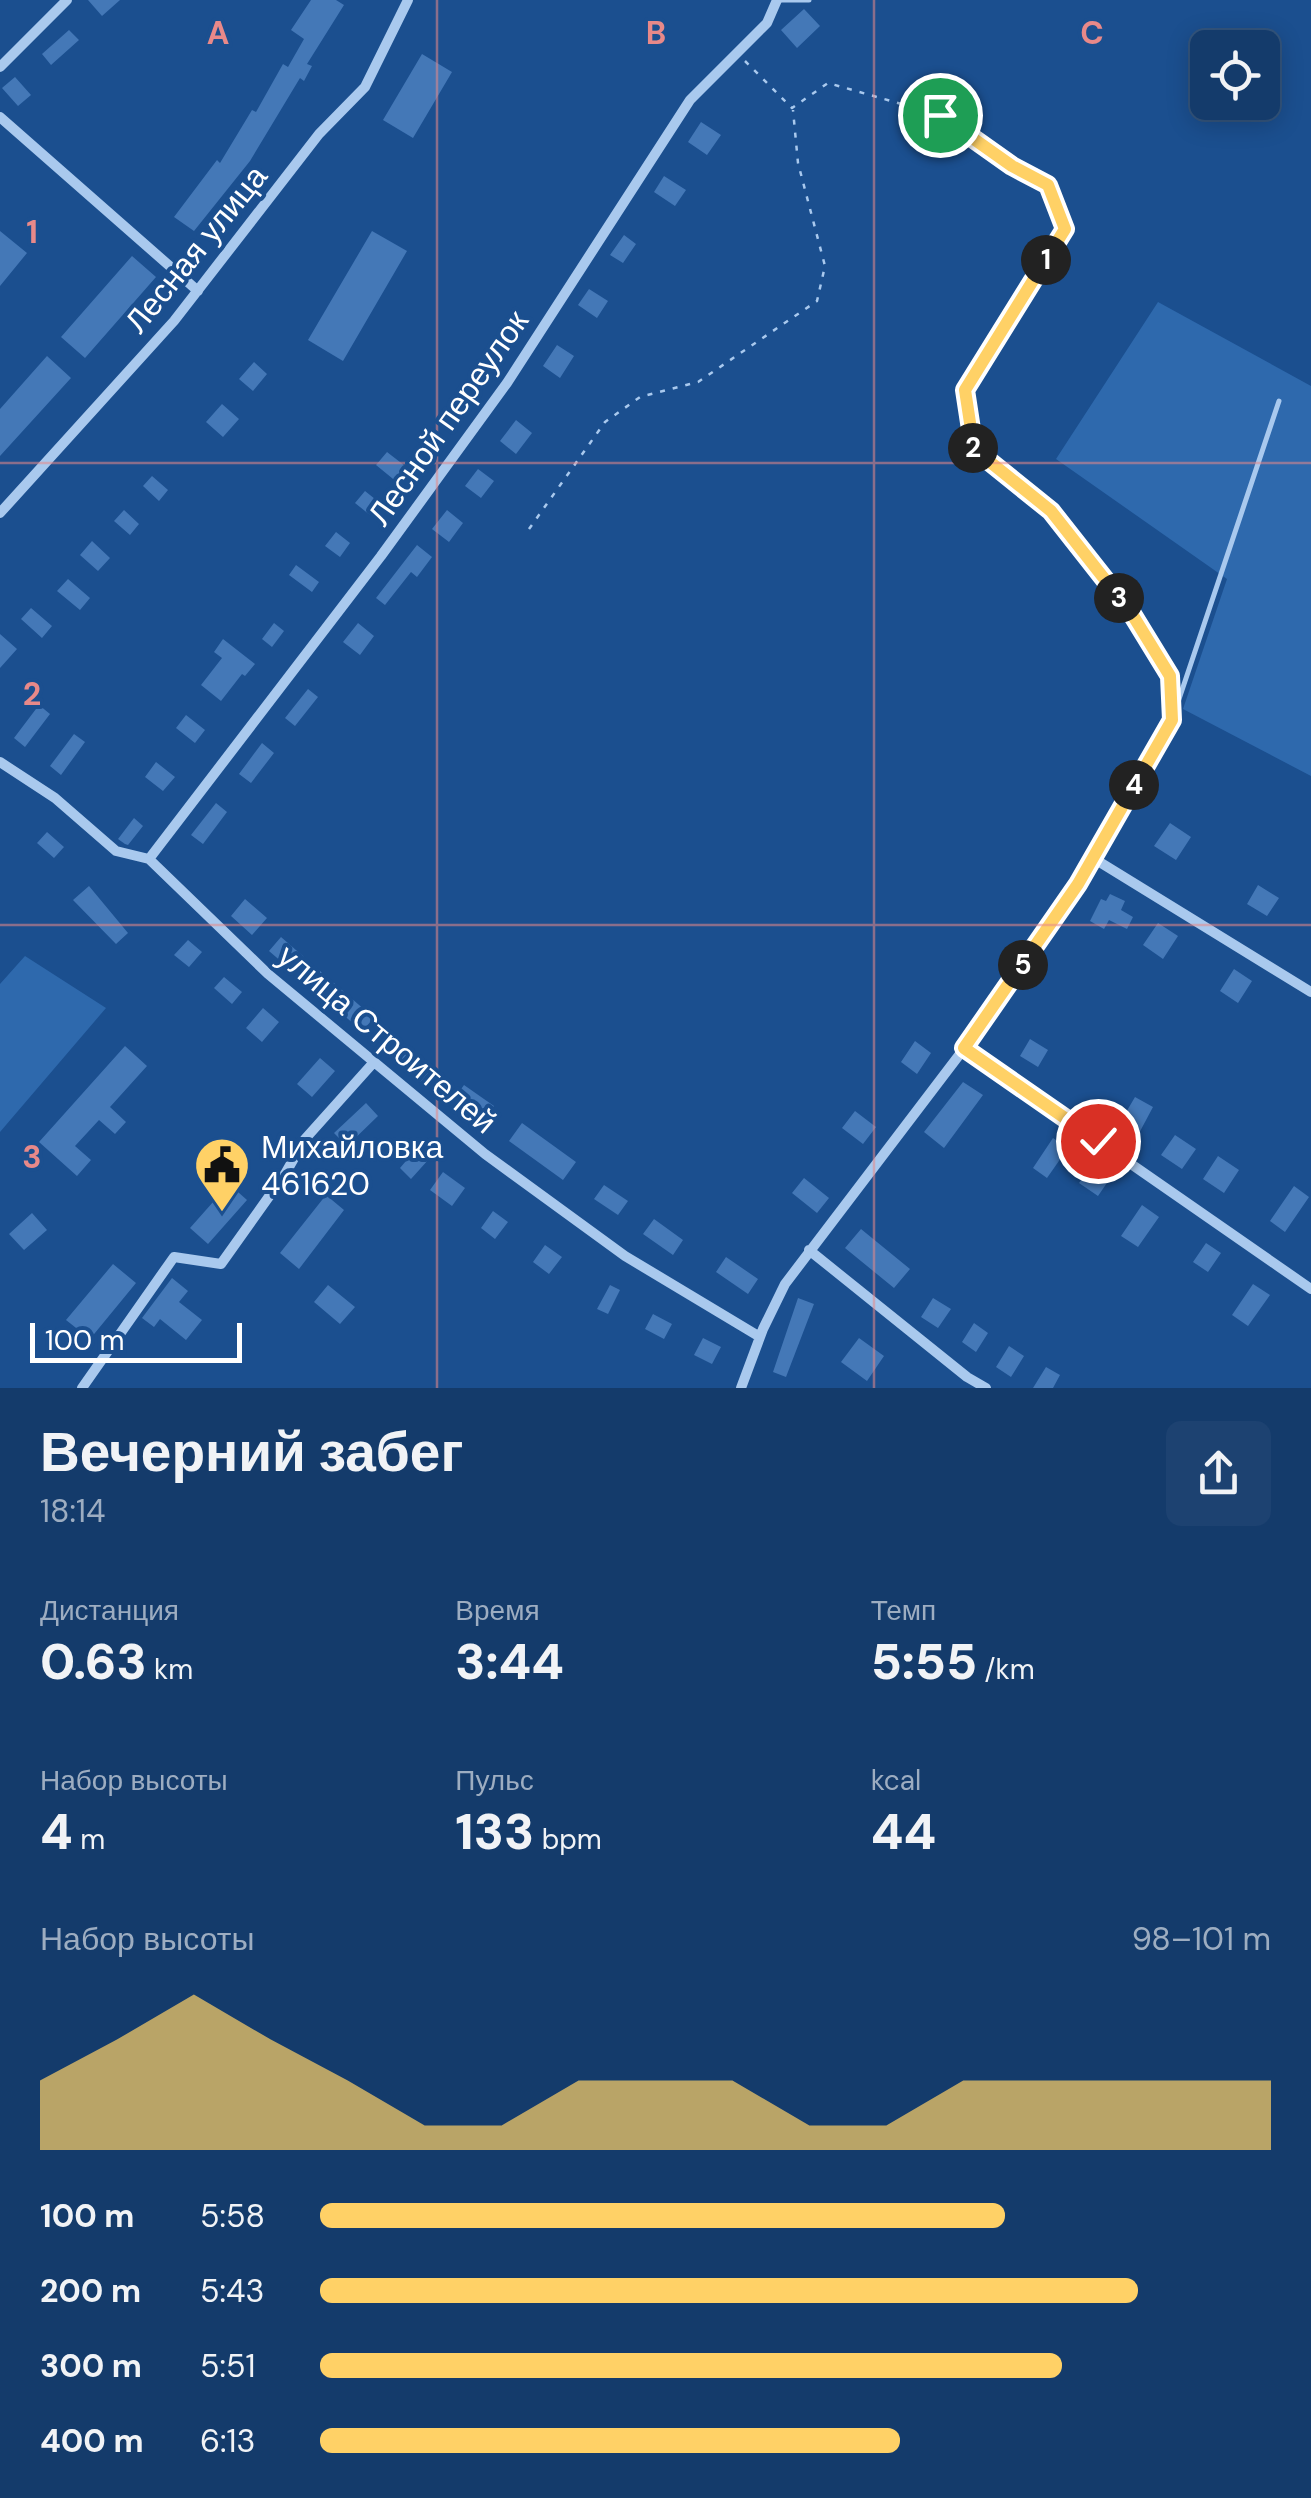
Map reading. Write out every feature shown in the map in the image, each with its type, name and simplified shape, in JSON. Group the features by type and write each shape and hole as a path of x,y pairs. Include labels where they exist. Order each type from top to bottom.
{"street":[{"path":"0,67 67,0"},
{"name":"Лесная улица","path":"0,513 174,321 319,134 365,87 408,0"},
{"name":"Лесной переулок","path":"149,859 381,556 507,383 690,100 766,23 777,0"},
{"path":"0,117 198,291"},
{"path":"740,1388 785,1284 964,1048 1093,858 1172,720"},
{"name":"улица Строителей","path":"0,762 55,798 116,852 149,859 268,974 485,1154 625,1256 760,1337"},
{"path":"1093,858 1311,992"},
{"path":"964,1048 1311,1289"},
{"path":"82,1388 174,1258 221,1264 305,1139 374,1062"},
{"path":"809,1250 967,1377 986,1388"}],"lane":[{"path":"777,0 809,0"},
{"path":"1172,720 1279,401"}],"path":[{"path":"529,530 605,422 640,397 698,382 816,300 824,266 798,163 792,108 749,67 739,51"},
{"path":"792,108 828,83 940,115 1012,166 1048,185 1065,229 965,390 974,449 1051,511 1132,614 1170,676 1172,720"}],"shaded area":[{"path":"1158,302 1311,386 1311,776 1183,709 1227,579 1056,459"},
{"path":"25,956 106,1008 0,1132 0,984"}],"building":[{"path":"88,0 120,0 102,16"},
{"path":"311,0 336,0 344,5 307,64 312,66 304,81 300,78 250,161 194,231 174,217 217,160 220,163 283,64 288,67 304,39 291,30"},
{"path":"804,9 820,26 797,48 781,30"},
{"path":"69,30 79,40 51,65 42,54"},
{"path":"422,54 452,72 413,138 383,120"},
{"path":"15,77 31,95 18,106 2,88"},
{"path":"701,122 721,135 707,155 688,142"},
{"path":"664,176 686,190 675,206 654,192"},
{"path":"0,231 27,253 0,286"},
{"path":"372,231 407,251 343,361 308,340"},
{"path":"624,235 636,244 623,263 610,255"},
{"path":"132,256 156,277 85,358 61,337"},
{"path":"589,289 608,301 597,318 578,305"},
{"path":"557,345 574,356 560,378 543,366"},
{"path":"47,356 71,378 0,456 0,409"},
{"path":"254,362 267,374 253,391 239,379"},
{"path":"222,404 239,419 223,437 206,422"},
{"path":"516,420 532,433 516,454 500,441"},
{"path":"387,452 409,469 398,483 376,465"},
{"path":"478,469 494,481 481,498 465,486"},
{"path":"152,476 168,490 159,501 143,486"},
{"path":"365,491 380,503 370,515 355,503"},
{"path":"124,510 139,524 130,535 114,521"},
{"path":"447,510 463,523 449,542 432,529"},
{"path":"336,532 350,543 340,557 325,546"},
{"path":"92,541 110,558 98,571 80,555"},
{"path":"417,545 432,557 417,577 411,572 385,605 376,598"},
{"path":"296,565 319,582 312,592 289,575"},
{"path":"68,579 90,598 80,610 57,591"},
{"path":"31,608 52,626 42,638 21,619"},
{"path":"274,623 284,631 272,647 262,639"},
{"path":"358,623 374,636 360,655 343,642"},
{"path":"0,634 17,649 0,668"},
{"path":"223,639 255,664 221,701 201,685 222,658 214,652"},
{"path":"308,689 318,697 295,726 285,718"},
{"path":"39,705 50,714 25,747 14,738"},
{"path":"186,715 205,730 195,743 176,728"},
{"path":"74,734 85,742 61,775 50,766"},
{"path":"262,743 274,753 251,783 239,774"},
{"path":"156,762 175,777 163,791 145,777"},
{"path":"216,803 227,812 203,844 191,835"},
{"path":"134,818 143,826 128,845 118,839"},
{"path":"1170,823 1191,837 1176,860 1154,846"},
{"path":"47,832 64,847 54,858 37,843"},
{"path":"1258,885 1279,898 1267,916 1247,904"},
{"path":"89,886 128,933 116,944 73,900"},
{"path":"1110,894 1125,901 1121,910 1133,917 1127,929 1109,920 1104,929 1090,921 1101,899 1106,901"},
{"path":"245,899 267,918 252,935 231,916"},
{"path":"1158,923 1178,936 1163,959 1143,945"},
{"path":"281,937 374,1018 362,1031 269,951"},
{"path":"188,940 202,952 189,967 174,955"},
{"path":"1234,969 1252,981 1238,1003 1220,991"},
{"path":"224,977 242,992 232,1004 214,988"},
{"path":"263,1008 279,1022 262,1042 246,1028"},
{"path":"1030,1039 1048,1050 1038,1067 1020,1056"},
{"path":"915,1041 931,1053 917,1074 901,1062"},
{"path":"125,1046 147,1066 110,1107 126,1122 115,1134 99,1120 75,1146 91,1160 77,1176 39,1142"},
{"path":"406,1047 437,1072 426,1086 395,1061"},
{"path":"320,1058 335,1071 312,1097 297,1084"},
{"path":"963,1082 983,1095 944,1148 924,1132"},
{"path":"464,1085 494,1106 484,1120 454,1099"},
{"path":"1135,1097 1153,1107 1137,1137 1118,1126"},
{"path":"366,1103 378,1116 347,1146 334,1133"},
{"path":"855,1111 876,1127 863,1144 842,1128"},
{"path":"522,1123 576,1162 563,1180 509,1141"},
{"path":"1175,1135 1196,1149 1182,1169 1161,1155"},
{"path":"1053,1138 1068,1148 1047,1178 1033,1168"},
{"path":"417,1148 429,1159 411,1179 400,1168"},
{"path":"1218,1156 1239,1170 1224,1193 1203,1179"},
{"path":"1092,1164 1111,1177 1098,1196 1079,1183"},
{"path":"443,1172 465,1188 452,1206 430,1190"},
{"path":"804,1178 829,1198 817,1213 792,1193"},
{"name":"Михайловка 461620","path":"229,1184 247,1200 208,1244 190,1228"},
{"path":"604,1185 628,1201 618,1215 594,1199"},
{"path":"1294,1186 1309,1197 1285,1232 1270,1221"},
{"path":"326,1195 344,1210 299,1269 280,1253"},
{"path":"1142,1205 1159,1217 1138,1247 1121,1236"},
{"path":"493,1211 508,1222 495,1239 481,1228"},
{"path":"32,1213 47,1230 24,1250 9,1234"},
{"path":"654,1219 683,1240 673,1255 643,1234"},
{"path":"861,1229 910,1269 894,1288 845,1248"},
{"path":"1206,1243 1221,1253 1208,1272 1193,1262"},
{"path":"545,1245 562,1257 549,1274 533,1262"},
{"path":"726,1257 758,1279 748,1294 716,1272"},
{"path":"113,1264 136,1283 90,1339 66,1320"},
{"path":"172,1278 188,1291 179,1302 202,1320 186,1340 160,1319 154,1327 142,1318"},
{"path":"1253,1284 1270,1295 1248,1326 1232,1315"},
{"path":"328,1285 355,1307 340,1324 314,1302"},
{"path":"610,1285 620,1290 608,1314 597,1309"},
{"path":"798,1298 814,1304 786,1377 773,1372"},
{"path":"933,1298 951,1309 938,1328 921,1317"},
{"path":"653,1314 672,1324 664,1339 645,1329"},
{"path":"974,1323 988,1333 976,1352 962,1342"},
{"path":"703,1338 721,1347 712,1364 694,1355"},
{"path":"859,1338 884,1356 867,1381 841,1362"},
{"path":"1009,1346 1024,1356 1011,1377 996,1367"},
{"path":"1046,1367 1060,1375 1053,1388 1033,1388"}],"place":[{"name":"Михайловка 461620","path":"222,1214"}],"route":[{"path":"940,115 1012,166 1048,185 1065,229 965,390 974,449 1051,511 1132,614 1170,676 1172,720 1078,884 964,1048 1098,1141"}]}
